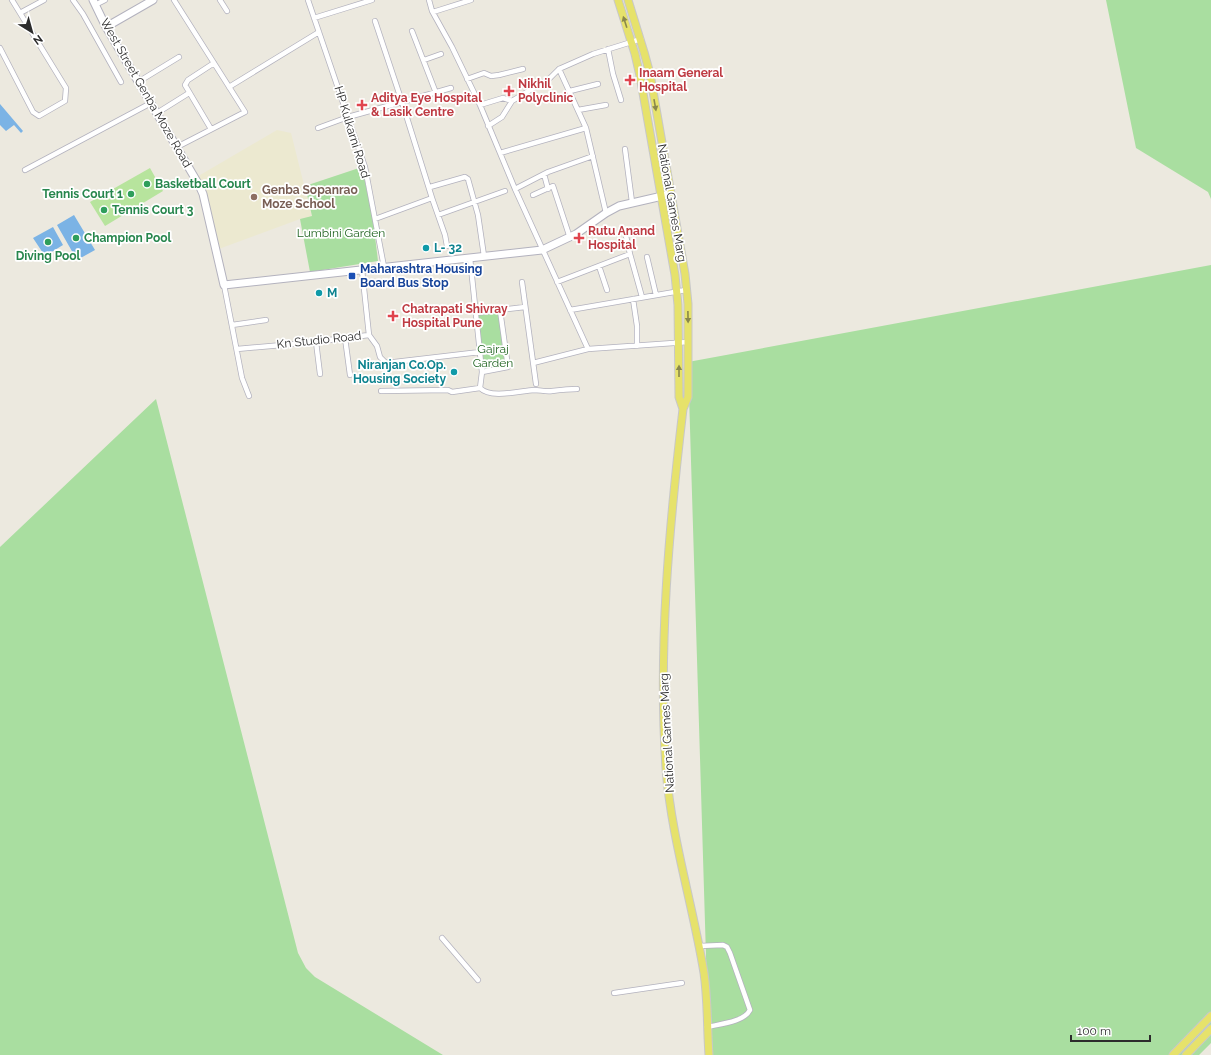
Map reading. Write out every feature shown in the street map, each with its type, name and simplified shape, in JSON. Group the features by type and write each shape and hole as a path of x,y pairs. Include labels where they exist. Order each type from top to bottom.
{"main road":[{"name":"National Games Marg","path":"618,0 632,42 640,76 677,291 679,397 683,409"},
{"name":"National Games Marg","path":"628,0 641,39 650,74 686,290 688,397 683,409 668,551 663,669 666,768 671,810 699,946 706,990 709,1055"},
{"path":"1173,1055 1211,1016"},
{"path":"1188,1054 1211,1029"}],"street":[{"path":"0,48 33,112 39,116 66,101 66,88 12,0"},
{"path":"20,14 44,0"},
{"path":"73,0 83,14 121,82"},
{"path":"94,2 105,0"},
{"path":"106,27 153,0"},
{"path":"174,0 245,112 177,147"},
{"path":"220,0 227,11"},
{"name":"HP Kulkarni Road","path":"308,0 365,167 384,267"},
{"path":"314,18 372,0"},
{"path":"429,0 433,12 480,105 515,190 588,349"},
{"path":"433,12 471,0"},
{"name":"West Street Genba Moze Road","path":"94,2 106,27 193,174 203,194 224,285 242,378 249,396"},
{"path":"375,21 430,187 447,246"},
{"path":"412,31 436,93"},
{"path":"229,87 319,32"},
{"path":"488,126 502,117 512,101 550,78 559,69 593,54 641,39"},
{"path":"608,49 613,74 621,100"},
{"path":"424,60 441,54"},
{"path":"138,82 179,57"},
{"path":"211,129 185,85 186,82 214,63"},
{"path":"467,79 484,73 491,76 523,69"},
{"path":"559,69 586,128 606,213"},
{"path":"570,91 598,84"},
{"path":"318,128 348,117 451,88"},
{"path":"157,113 189,93"},
{"path":"480,105 503,98 512,101"},
{"path":"25,170 151,103"},
{"path":"578,110 606,105"},
{"path":"500,153 586,128"},
{"path":"625,150 632,202"},
{"path":"515,190 544,174 593,156"},
{"path":"544,174 548,189"},
{"path":"430,187 465,177 468,179 478,215 484,256"},
{"path":"533,195 553,186 570,238"},
{"path":"438,215 505,191"},
{"path":"224,285 542,250 570,238 606,213 619,206 671,194"},
{"path":"375,219 432,198"},
{"path":"626,236 642,298"},
{"path":"557,282 630,254"},
{"path":"647,257 656,295"},
{"path":"470,258 482,372 480,388"},
{"path":"599,266 607,290"},
{"path":"362,270 369,335"},
{"path":"522,282 536,384"},
{"path":"570,310 686,290"},
{"path":"633,299 637,326 637,346"},
{"path":"476,313 526,307"},
{"path":"482,372 508,367 500,310"},
{"path":"232,325 266,320"},
{"name":"Kn Studio Road","path":"237,349 316,342 369,335 377,346 380,357 386,363 480,352"},
{"path":"345,338 350,375"},
{"path":"316,342 320,374"},
{"path":"533,363 588,349 688,342"},
{"path":"381,391 448,390 452,392 480,388 484,391 500,394 527,392 532,390 552,391 577,389"},
{"path":"442,938 478,980"},
{"path":"699,946 723,945 727,947 750,1010 747,1015 742,1018 707,1027"},
{"path":"614,993 682,983"}],"shaded area":[{"name":"Genba Sopanrao Moze School","path":"277,130 291,133 312,217 300,219 216,250 195,178"}],"green space":[{"path":"1106,0 1211,0 1211,199 1208,192 1136,148"},
{"name":"Lumbini Garden","path":"362,167 373,220 378,261 310,272 300,219 312,216 305,186"},
{"path":"150,168 163,191 105,226 90,202"},
{"path":"1211,265 1211,1043 1199,1055 709,1055 688,362"},
{"name":"Gajraj Garden","path":"500,310 508,367 482,372 476,313"},
{"path":"156,399 298,953 306,968 315,977 443,1055 0,1055 0,547"}],"water":[{"path":"0,104 23,131 21,133 14,125 6,131 0,125"},
{"name":"Champion Pool","path":"74,215 95,250 77,260 57,225"},
{"name":"Diving Pool","path":"53,227 63,245 45,256 33,238"}],"place":[{"name":"Inaam General Hospital","path":"630,80"},
{"name":"Nikhil Polyclinic","path":"509,91"},
{"name":"Aditya Eye Hospital & Lasik Centre","path":"362,105"},
{"name":"Basketball Court","path":"147,184"},
{"name":"Tennis Court 1","path":"131,194"},
{"name":"Genba Sopanrao Moze School","path":"254,197"},
{"name":"Tennis Court 3","path":"104,210"},
{"name":"Champion Pool","path":"76,238"},
{"name":"Rutu Anand Hospital","path":"579,238"},
{"name":"Diving Pool","path":"48,242"},
{"name":"L- 32","path":"426,248"},
{"name":"Maharashtra Housing Board Bus Stop","path":"352,276"},
{"name":"M","path":"319,293"},
{"name":"Chatrapati Shivray Hospital Pune","path":"393,316"},
{"name":"Niranjan Co.Op. Housing Society","path":"454,372"}]}
